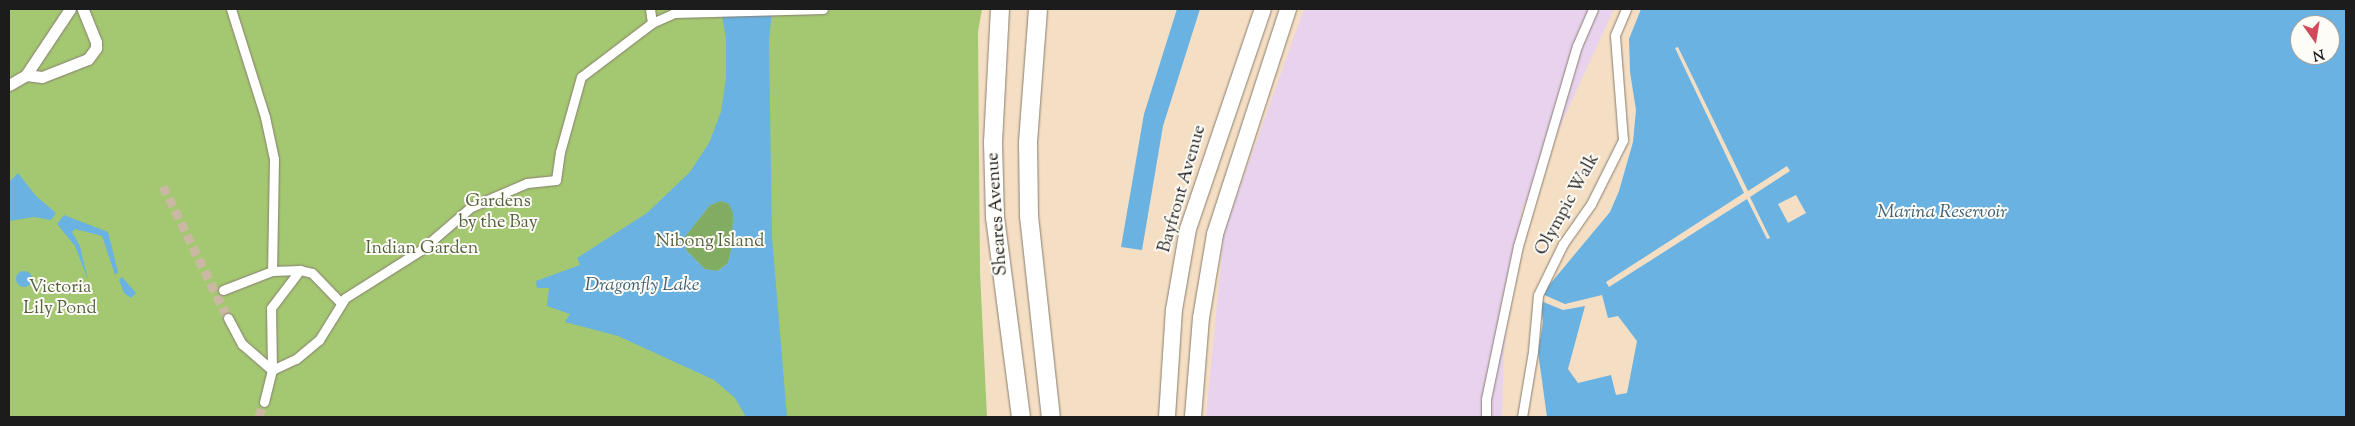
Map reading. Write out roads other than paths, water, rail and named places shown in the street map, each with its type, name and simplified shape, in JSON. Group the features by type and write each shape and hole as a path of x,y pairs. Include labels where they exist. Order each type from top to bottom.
{"main road":[{"name":"Sheares Avenue","path":"1000,9 993,142 994,217 1021,417"},
{"name":"Sheares Avenue","path":"1038,9 1028,143 1029,216 1051,417"},
{"name":"Bayfront Avenue","path":"1167,417 1174,310 1188,229 1262,9"},
{"path":"1193,417 1201,318 1215,234 1288,9"}],"street":[{"path":"9,85 26,75 70,9"},
{"path":"26,75 50,75 88,59 96,48 96,42 82,9"},
{"path":"231,9 265,117 274,159 272,271"},
{"path":"650,9 652,23"},
{"path":"272,370 296,359 314,345 329,326 341,304 421,250 471,207 527,183 556,180 560,152 581,77 652,23 674,14 823,9"},
{"name":"Olympic Walk","path":"1486,417 1486,399 1518,246 1577,46 1593,9"},
{"name":"Olympic Walk","path":"1522,417 1533,351 1538,295 1563,244 1591,204 1623,140 1615,35 1626,9"},
{"path":"264,402 272,370 271,308 300,270"},
{"path":"223,290 272,271 300,270 312,273 341,304"},
{"path":"228,318 242,344 272,370"}],"water":[{"name":"Dragonfly Lake","path":"721,9 772,9 769,41 772,237 787,417 746,417 735,398 714,380 618,336 565,322 570,314 547,306 549,288 537,288 536,281 580,265 577,258 647,213 690,172 709,143 721,112 726,78 726,39","holes":["721,201 729,204 733,213 732,245 728,263 718,271 705,269 686,250 684,238 710,205"]},
{"path":"1177,9 1200,9 1163,126 1142,250 1121,247 1144,114"},
{"name":"Marina Reservoir","path":"1641,9 2346,9 2346,417 1547,417 1538,352 1543,322 1540,296 1610,212 1619,191 1633,142 1636,110 1630,72 1629,39"},
{"path":"18,173 36,196 56,213 51,220 34,217 9,221 9,182"},
{"path":"64,215 108,232 118,272 115,275 102,236 75,229 72,232 80,246 88,280 75,246 57,224"},
{"path":"24,271 32,279 24,287 16,279"},
{"path":"122,277 136,293 131,298 124,293 119,280"}],"tunnel":[{"path":"163,186 228,318"},
{"path":"259,417 264,402"}],"park label":[{"name":"Gardens by the Bay","path":"498,213"},
{"name":"Nibong Island","path":"710,242"},
{"name":"Indian Garden","path":"422,249"},
{"name":"Victoria Lily Pond","path":"60,299"}]}
